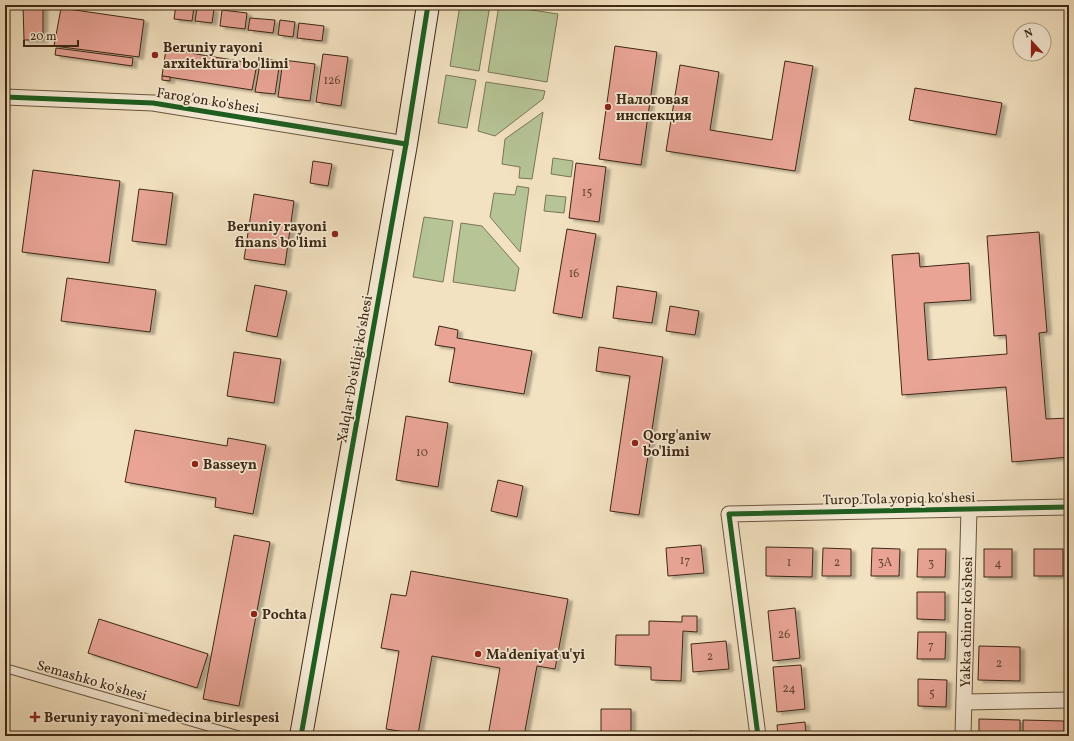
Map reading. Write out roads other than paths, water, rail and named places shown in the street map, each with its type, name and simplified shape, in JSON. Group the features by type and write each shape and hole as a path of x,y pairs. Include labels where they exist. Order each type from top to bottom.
{"street":[{"name":"Xalqlar Do'stligi ko'shesi","path":"302,736 406,144 428,5"},
{"name":"Farog'on ko'shesi","path":"5,97 153,103 406,144"},
{"name":"Turop Tola yopiq ko'shesi","path":"758,736 729,514 1069,507"},
{"name":"Yakka chinor ko'shesi","path":"963,736 969,509"},
{"path":"964,702 1069,700"}],"lane":[{"name":"Semashko ko'shesi","path":"5,668 241,736"}],"place":[{"name":"Beruniy rayoni arxitektura bo'limi","path":"155,55"},
{"name":"Налоговая инспекция","path":"608,107"},
{"name":"Beruniy rayoni finans bo'limi","path":"335,234"},
{"name":"Qorg'aniw bo'limi","path":"635,443"},
{"name":"Basseyn","path":"195,464"},
{"name":"Pochta","path":"254,614"},
{"name":"Ma'deniyat u'yi","path":"478,654"},
{"name":"Beruniy rayoni medecina birlespesi","path":"35,717"}]}
